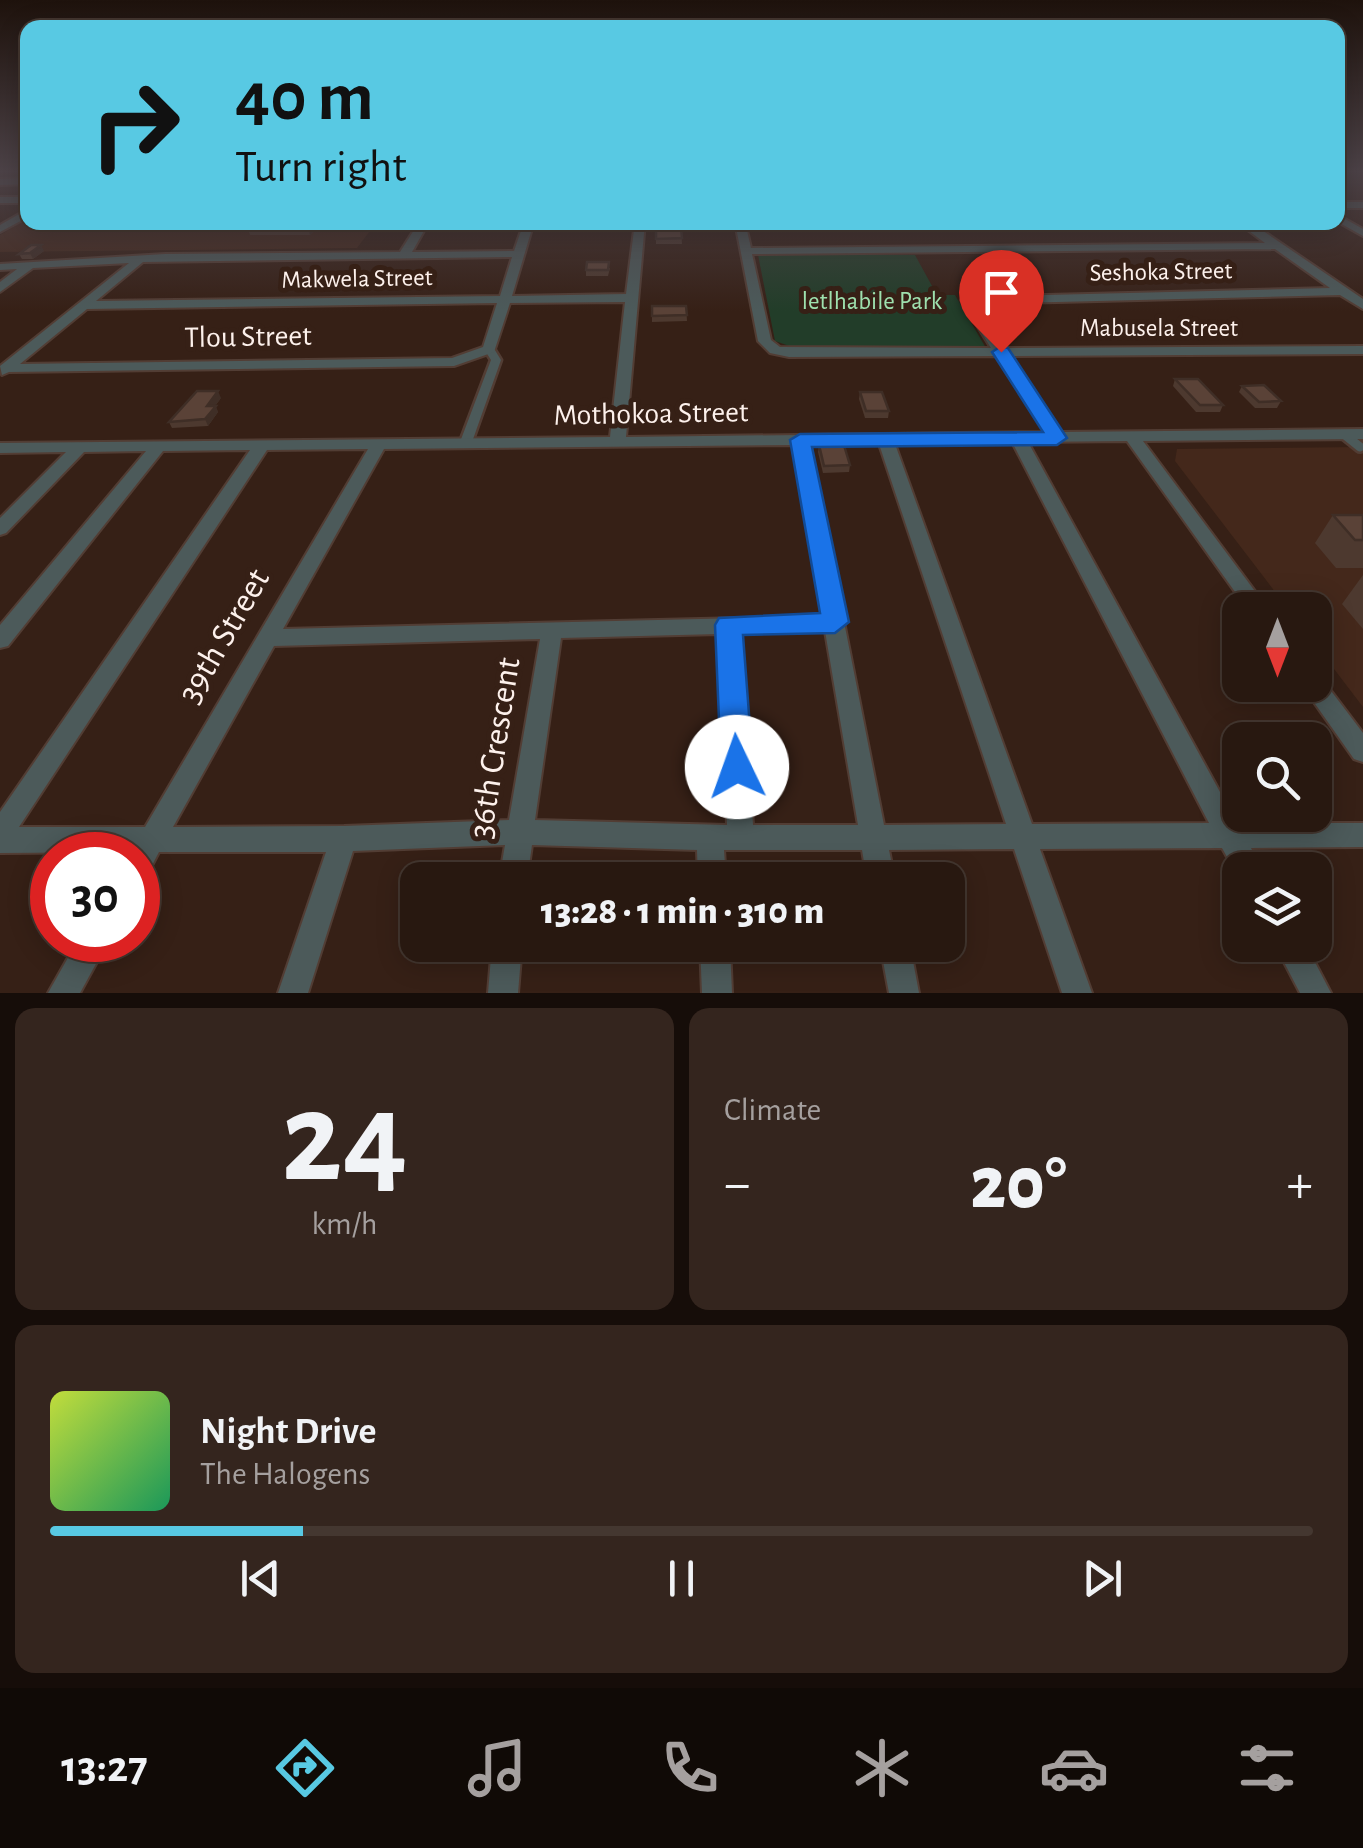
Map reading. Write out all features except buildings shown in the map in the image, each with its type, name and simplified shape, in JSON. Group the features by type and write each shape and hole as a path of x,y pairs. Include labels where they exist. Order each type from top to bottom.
{"street":[{"path":"404,255 419,230"},
{"path":"466,442 496,360 490,348 526,230"},
{"path":"617,443 639,230"},
{"path":"742,230 746,251 1276,246"},
{"path":"1253,230 1363,306"},
{"name":"Mabusela Street","path":"746,251 764,341 774,350 1363,350"},
{"path":"0,267 142,260 519,254"},
{"path":"3,370 142,260"},
{"path":"0,288 30,266"},
{"name":"Seshoka Street","path":"1057,438 967,300 1342,292"},
{"name":"Makwela Street","path":"83,305 632,298"},
{"name":"Tlou Street","path":"3,370 454,362 490,348"},
{"name":"Mothokoa Street","path":"0,448 377,448 466,442 1019,440 1345,434 1362,441"},
{"path":"1133,438 1246,592"},
{"path":"800,440 878,862"},
{"path":"1019,440 1238,852"},
{"path":"886,441 1076,993"},
{"path":"0,640 159,446"},
{"path":"0,529 80,448"},
{"path":"0,837 260,448"},
{"name":"39th Street","path":"156,832 377,448"},
{"path":"265,638 835,622"},
{"path":"729,625 741,837"},
{"name":"36th Crescent","path":"514,862 552,629"},
{"path":"1326,702 1363,752"},
{"path":"160,840 344,839 517,832 710,838 1363,835"},
{"path":"0,837 30,838"},
{"path":"710,838 711,862"},
{"path":"293,993 344,839"},
{"path":"63,993 81,962"},
{"path":"503,993 506,962"},
{"path":"716,962 717,993"},
{"path":"898,962 904,993"},
{"path":"1299,962 1316,993"}],"shaded area":[{"path":"20,223 20,230 371,230 357,248 0,252 0,235"},
{"path":"1363,447 1363,707 1332,666 1332,592 1275,592 1175,461 1177,449"}],"green space":[{"name":"letlhabile Park","path":"758,255 915,255 937,295 955,295 986,348 795,348 775,341"}],"route":[{"path":"737,767 729,625 835,622 800,440 1057,438 1001,352"}]}
